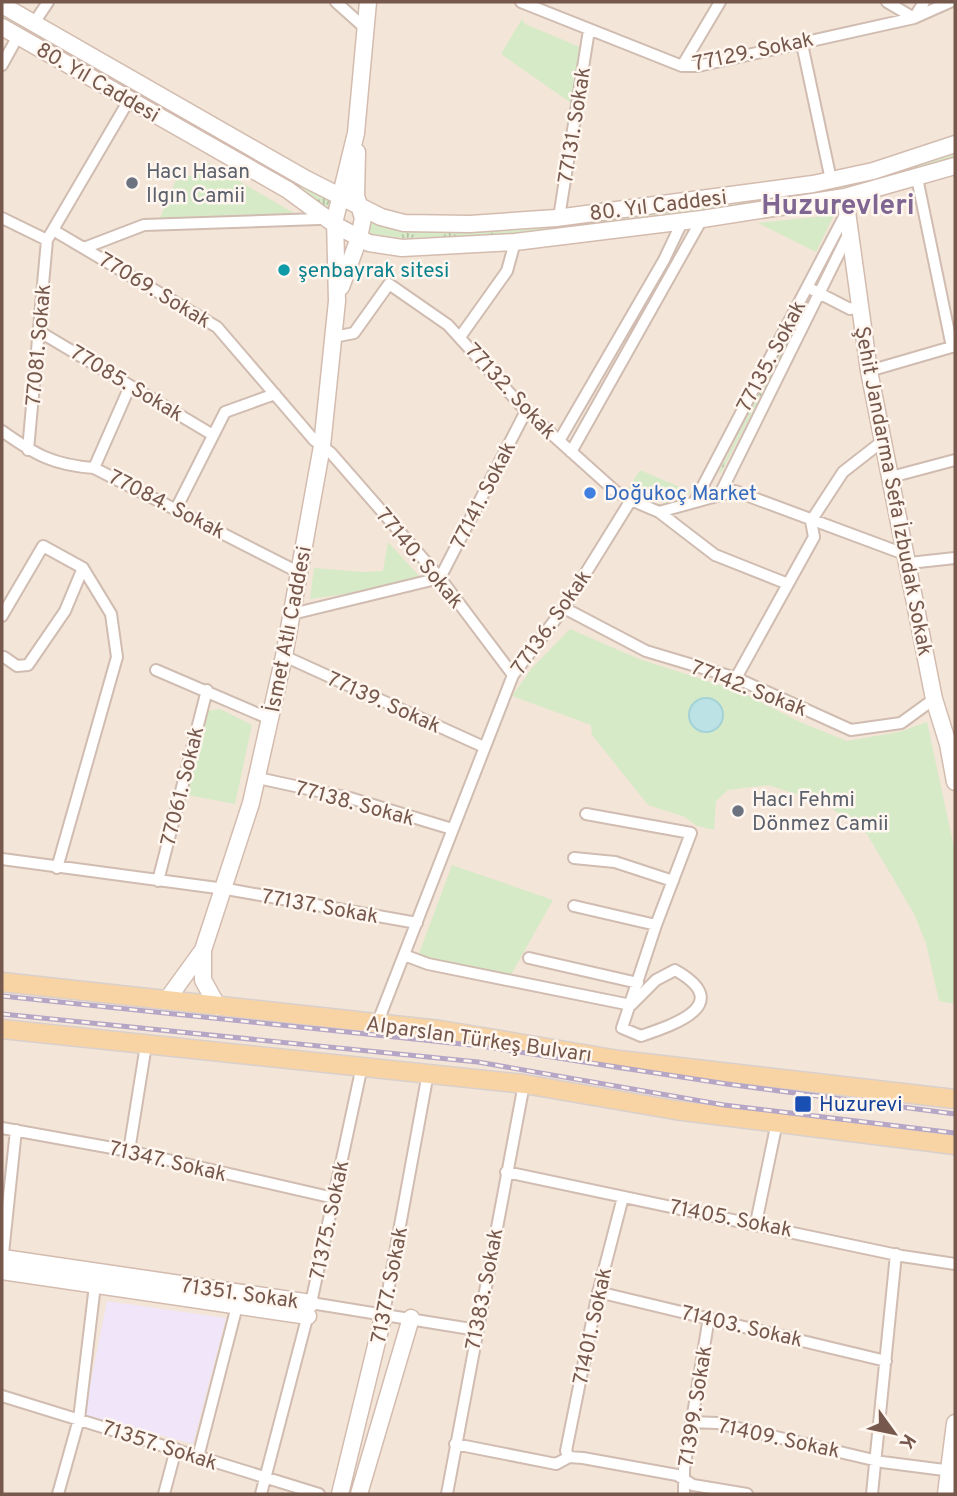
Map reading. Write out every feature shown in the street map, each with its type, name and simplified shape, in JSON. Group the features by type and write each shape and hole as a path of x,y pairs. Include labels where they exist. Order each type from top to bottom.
{"main road":[{"path":"359,205 356,132 368,2"},
{"name":"80. Yıl Caddesi","path":"2,5 306,180 381,217 404,223 470,224 556,218 831,180 873,171 955,144"},
{"name":"80. Yıl Caddesi","path":"2,27 288,190 337,226 369,243 402,248 515,242 683,220 845,205 955,166"},
{"path":"341,196 356,132"},
{"name":"İsmet Atlı Caddesi","path":"202,950 258,778 300,573 322,446 334,337 337,301 335,219 341,196"},
{"name":"İsmet Atlı Caddesi","path":"337,301 359,238 363,218 359,205"},
{"name":"Şehit Jandarma Sefa İzbudak Sokak","path":"845,205 869,371 934,699 952,743 955,782"},
{"path":"166,1001 189,973 202,950"},
{"path":"202,950 203,979 218,1007"},
{"name":"Alparslan Türkeş Bulvarı","path":"2,982 440,1030 619,1060 955,1099"},
{"name":"Alparslan Türkeş Bulvarı","path":"2,1029 524,1084 675,1110 954,1145"},
{"name":"71351. Sokak","path":"3,1258 309,1310"},
{"name":"71351. Sokak","path":"2,1269 237,1306 309,1310"},
{"name":"71377. Sokak","path":"340,1494 384,1313"},
{"name":"71377. Sokak","path":"359,1494 411,1318"},
{"path":"946,1494 952,1471 955,1423"}],"street":[{"path":"34,23 48,2"},
{"path":"336,2 365,29"},
{"path":"682,66 720,2"},
{"path":"887,2 914,18 924,2"},
{"name":"77129. Sokak","path":"529,3 589,30 682,66 698,66 914,18 950,2"},
{"name":"77131. Sokak","path":"556,218 560,211 589,30"},
{"path":"2,65 18,36"},
{"path":"802,44 831,180"},
{"path":"50,235 129,100"},
{"path":"869,371 954,346 917,178"},
{"name":"77135. Sokak","path":"696,499 808,287 845,205"},
{"path":"84,248 144,225 320,219 324,214"},
{"name":"77069. Sokak","path":"2,218 84,248 217,327 322,446"},
{"path":"571,452 702,219"},
{"path":"559,442 664,260 683,220"},
{"name":"77081. Sokak","path":"28,450 50,235"},
{"name":"77135. Sokak","path":"720,494 848,235"},
{"path":"460,337 507,271 515,242"},
{"name":"77132. Sokak","path":"334,337 354,333 389,284 460,337 526,411 615,491 631,500"},
{"path":"808,287 850,309 859,307"},
{"name":"77085. Sokak","path":"40,332 213,435"},
{"path":"94,468 130,386"},
{"path":"177,508 225,412 275,394"},
{"name":"77141. Sokak","path":"440,578 526,411"},
{"name":"77084. Sokak","path":"2,431 28,450 62,466 94,468 300,573"},
{"path":"736,678 814,537 811,521 843,472 884,440"},
{"name":"77140. Sokak","path":"322,446 440,578 513,675"},
{"path":"891,477 955,460"},
{"path":"659,512 696,499 735,491 908,559 955,558"},
{"path":"631,500 659,512 715,555 788,584"},
{"name":"77136. Sokak","path":"377,1024 513,675 564,608 631,500"},
{"path":"2,616 43,546 83,568 111,614 117,657 57,868"},
{"path":"2,658 17,666 28,665 65,611 83,568"},
{"path":"292,614 440,578"},
{"name":"77142. Sokak","path":"564,608 646,651 736,678 851,730 901,723 934,699"},
{"name":"77139. Sokak","path":"284,656 484,747"},
{"path":"156,670 270,719"},
{"name":"77061. Sokak","path":"158,881 206,690"},
{"name":"77138. Sokak","path":"258,778 350,799 452,830"},
{"path":"586,814 691,834 656,925 622,1028 641,1036 684,1022 699,1003 700,992 694,980 675,970 656,980 631,1005"},
{"path":"574,858 615,862 673,881"},
{"name":"77137. Sokak","path":"2,859 223,889 417,923"},
{"path":"574,906 656,925"},
{"path":"404,955 428,964 631,1005"},
{"path":"529,958 638,983"},
{"path":"129,1151 146,1045"},
{"name":"71375. Sokak","path":"261,1494 309,1310 362,1066"},
{"name":"71377. Sokak","path":"384,1313 428,1073"},
{"name":"71383. Sokak","path":"447,1494 524,1084"},
{"path":"756,1223 777,1122"},
{"name":"71347. Sokak","path":"2,1128 129,1151 334,1198"},
{"path":"2,1269 16,1130"},
{"name":"71405. Sokak","path":"506,1172 955,1264"},
{"name":"71401. Sokak","path":"569,1457 566,1451 598,1292 623,1197"},
{"path":"872,1494 896,1254"},
{"path":"58,1494 79,1419 95,1285"},
{"name":"71403. Sokak","path":"598,1292 886,1361"},
{"path":"198,1457 237,1306"},
{"name":"71351. Sokak","path":"309,1310 384,1313 477,1330"},
{"name":"71399. Sokak","path":"684,1494 691,1422 709,1317"},
{"name":"71357. Sokak","path":"2,1396 319,1494"},
{"name":"71409. Sokak","path":"691,1422 718,1423 876,1460 952,1471"},
{"path":"455,1444 556,1464 569,1457 677,1475 694,1485 747,1494"},
{"path":"164,1494 176,1449"}],"shaded area":[{"path":"2,2 955,2 955,1494 2,1494"},
{"path":"107,1301 226,1318 193,1444 84,1415"}],"green space":[{"path":"2,13 333,196 329,211 2,19"},
{"path":"522,19 525,24 580,47 571,103 501,54"},
{"path":"955,151 955,158 864,187 533,234 402,238 367,233 370,220 405,231 460,233 534,228 630,216"},
{"path":"206,162 299,216 159,220 179,172 191,176 201,170"},
{"path":"834,215 816,252 758,223"},
{"path":"810,293 813,295 721,473 719,472"},
{"path":"640,470 691,492 669,505 627,491"},
{"path":"388,542 420,577 416,584 310,599 314,568 383,571"},
{"path":"570,629 639,659 739,691 800,722 847,741 899,732 927,722 955,852 955,1004 939,1001 926,943 914,914 867,834 824,803 768,785 728,790 716,801 714,830 697,826 685,817 648,805 592,735 591,725 512,696 532,668"},
{"path":"220,709 252,725 235,804 187,795 205,711"},
{"path":"452,865 553,900 508,980 418,956"}],"water":[{"path":"706,698 718,703 723,715 718,727 706,732 694,727 689,715 694,703"}],"railway":[{"path":"2,996 481,1046 727,1084 955,1114"},
{"path":"2,1014 478,1062 724,1105 955,1133"}],"place":[{"name":"Hacı Hasan Ilgın Camii","path":"132,183"},
{"name":"şenbayrak sitesi","path":"284,270"},
{"name":"Doğukoç Market","path":"590,493"},
{"name":"Hacı Fehmi Dönmez Camii","path":"738,811"},
{"name":"Huzurevi","path":"803,1104"}],"district":[{"name":"Huzurevleri","path":"838,204"}]}
